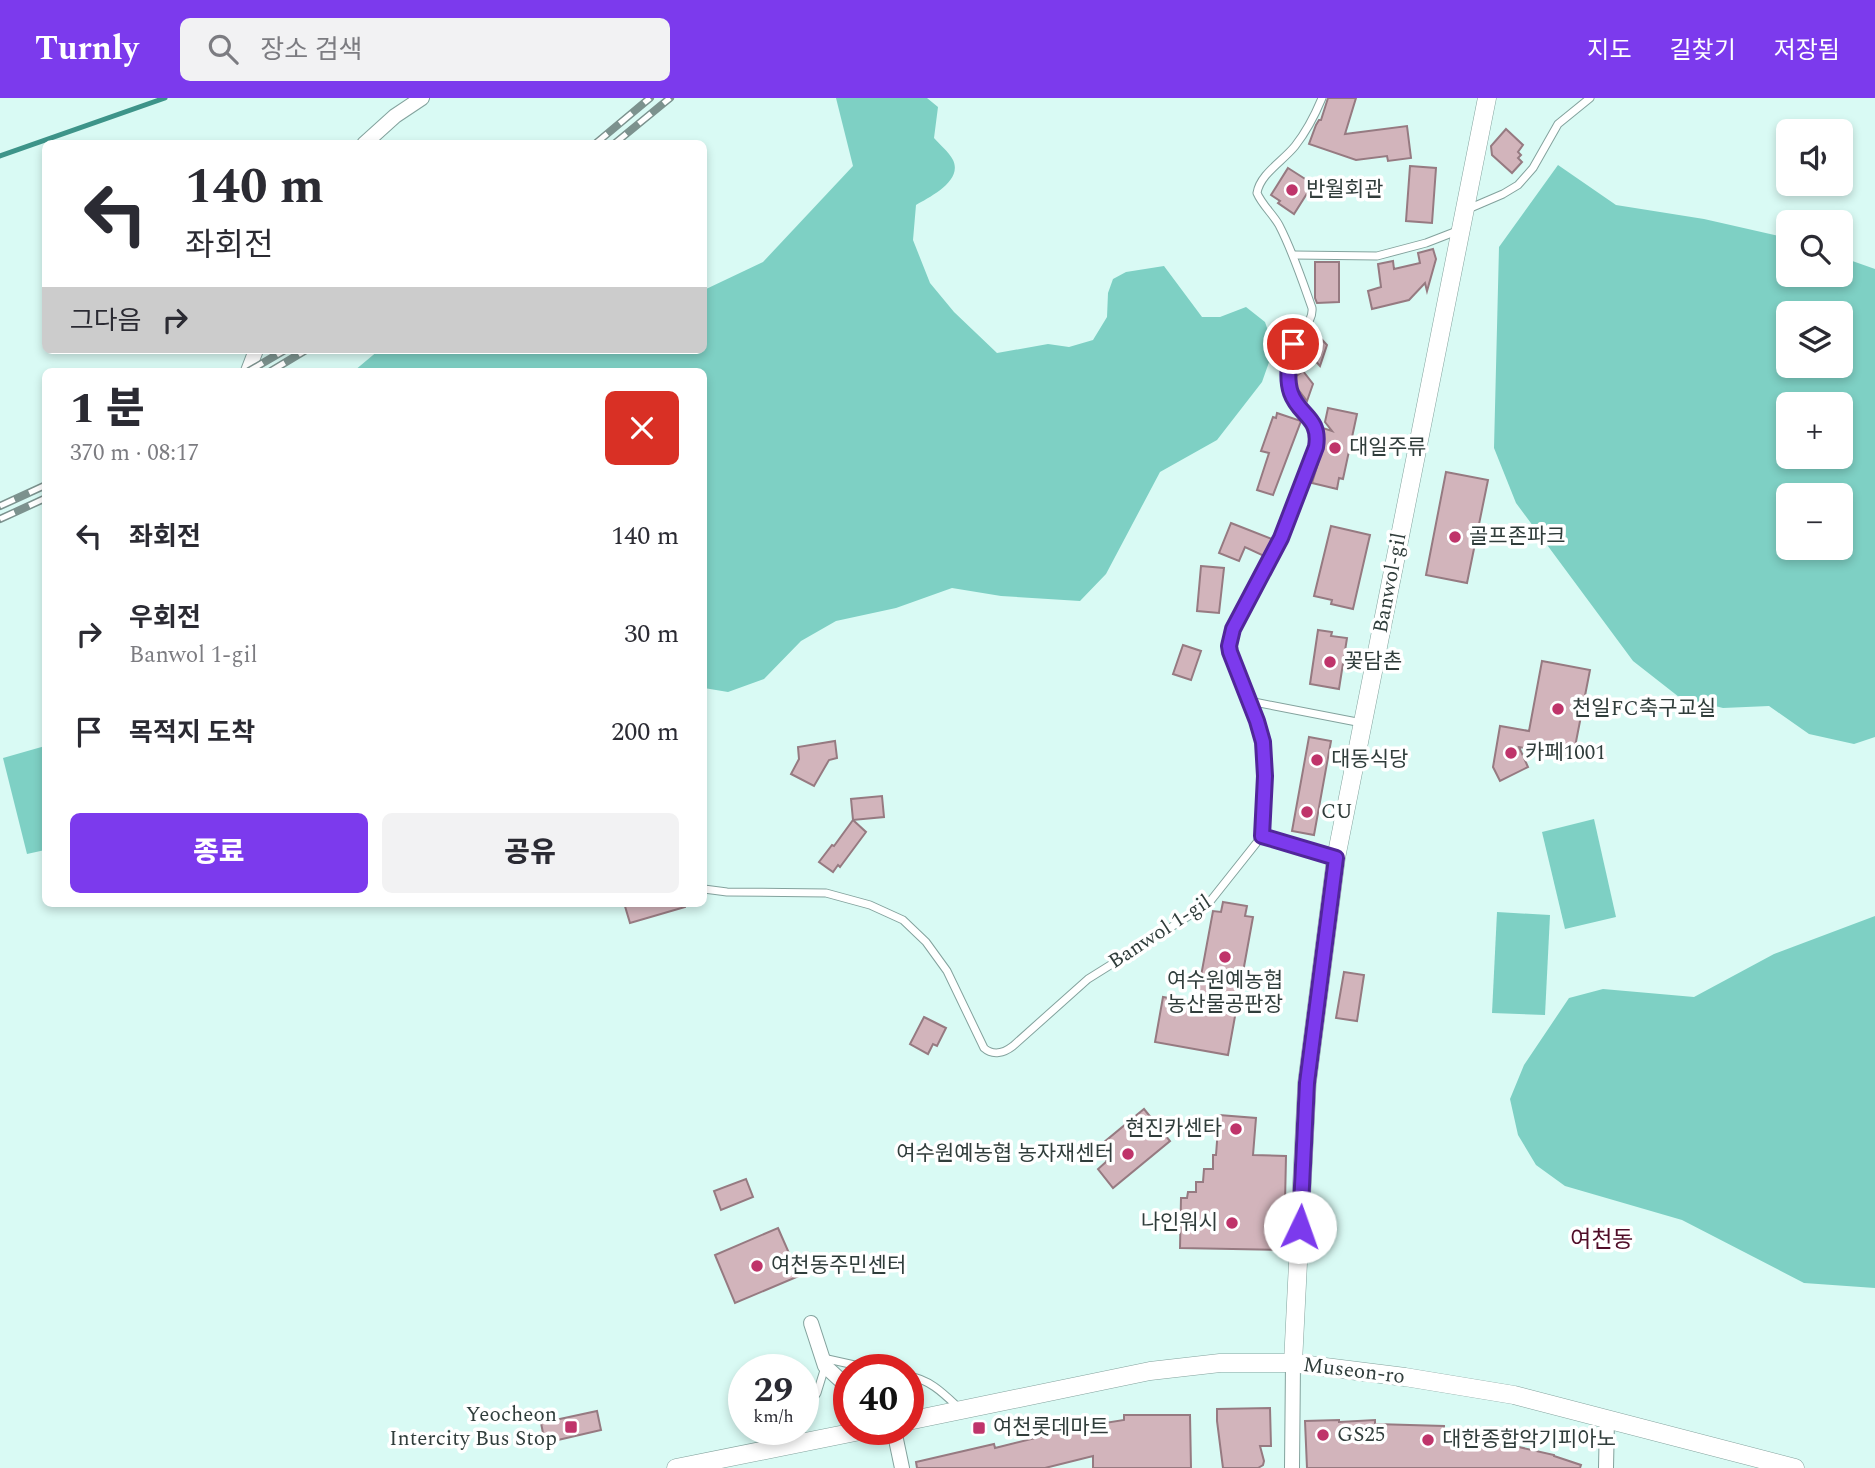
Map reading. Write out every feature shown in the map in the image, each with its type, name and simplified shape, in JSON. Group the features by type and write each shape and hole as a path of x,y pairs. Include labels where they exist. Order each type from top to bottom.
{"street":[{"path":"368,140 395,116 422,98"},
{"name":"Banwol-gil","path":"1293,1363 1307,1083 1336,858 1487,98"},
{"path":"811,1323 824,1362 833,1371"},
{"name":"Museon-ro","path":"924,1418 1150,1371 1220,1363 1293,1363 1405,1377 1514,1395 1795,1468"},
{"path":"1292,1468 1293,1363"},
{"path":"1606,1468 1607,1419"},
{"path":"676,1468 833,1436"},
{"path":"897,1445 902,1468"}],"lane":[{"path":"1322,98 1295,146 1261,183 1257,193 1278,223 1294,255 1313,315 1293,344 1290,385 1295,400 1317,431 1317,438 1311,461 1281,538 1233,629 1230,652 1263,742 1265,776 1262,836 1336,858"},
{"path":"1464,211 1518,185 1533,168 1558,124 1590,98"},
{"path":"1294,255 1377,256 1426,243 1461,229"},
{"path":"1249,701 1362,723"},
{"name":"Banwol 1-gil","path":"707,889 826,894 870,905 903,920 926,942 947,971 984,1048 998,1053 1007,1051 1088,979 1208,904 1262,836"},
{"path":"819,1384 824,1362 833,1363"},
{"path":"924,1382 961,1410"},
{"path":"760,1451 767,1445"}],"green space":[{"path":"836,98 927,98 938,107 934,138 951,157 955,168 944,187 916,205 913,240 930,283 954,312 997,353 1048,344 1069,347 1093,340 1107,317 1108,293 1113,279 1126,272 1164,266 1202,317 1220,317 1246,307 1265,322 1274,348 1262,382 1217,440 1160,472 1106,574 1080,601 1001,596 952,588 896,608 836,621 801,641 764,679 728,692 707,688 707,368 358,368 374,354 707,354 707,289 763,262 853,166"},
{"path":"1558,165 1616,205 1704,219 1776,235 1776,287 1853,287 1853,261 1875,269 1875,737 1854,744 1809,734 1769,706 1723,708 1679,697 1633,661 1516,503 1494,448 1499,247"},
{"path":"42,747 42,851 27,854 3,758"},
{"path":"1594,819 1616,917 1565,929 1542,832"},
{"path":"1497,912 1550,915 1545,1015 1492,1013"},
{"path":"1875,916 1875,1288 1804,1283 1682,1220 1565,1186 1536,1165 1518,1135 1510,1099 1524,1065 1569,998 1603,989 1694,997 1774,954"}],"building":[{"path":"1328,98 1356,98 1345,134 1407,126 1411,158 1388,161 1387,156 1356,160 1309,144"},
{"path":"1506,129 1523,145 1518,152 1521,155 1518,158 1522,162 1512,173 1492,155 1491,146"},
{"path":"1410,166 1436,168 1432,223 1406,221"},
{"name":"반월회관","path":"1288,168 1313,184 1294,214 1271,195"},
{"path":"1433,249 1436,259 1427,291 1425,283 1409,300 1372,309 1368,291 1381,287 1378,264 1393,261 1394,269 1420,263 1418,253"},
{"path":"1315,262 1339,262 1339,302 1317,303"},
{"path":"1314,331 1327,345 1320,366 1301,345"},
{"path":"1303,371 1313,384 1307,401 1297,388 1295,377"},
{"path":"1328,408 1357,414 1343,479 1339,478 1337,489 1312,483 1322,450 1323,428 1332,431 1325,422"},
{"path":"1277,413 1301,421 1273,495 1257,490 1269,453 1261,451 1273,417 1276,418"},
{"name":"골프존파크","path":"1446,472 1488,480 1467,583 1426,575"},
{"path":"1231,523 1272,539 1264,556 1245,547 1239,561 1219,553"},
{"path":"1331,526 1370,535 1353,609 1331,604 1332,600 1314,596"},
{"path":"1201,566 1224,568 1219,613 1197,611"},
{"path":"1318,630 1332,632 1331,636 1347,638 1339,689 1310,684"},
{"path":"1183,645 1201,651 1191,680 1173,674"},
{"name":"천일FC축구교실","path":"1542,661 1590,670 1573,757 1519,747 1528,767 1500,781 1493,767 1500,726 1529,731"},
{"path":"1309,737 1331,741 1314,835 1292,831"},
{"path":"835,741 837,758 829,760 814,786 791,774 799,759 798,747"},
{"path":"882,796 884,817 853,820 851,799"},
{"path":"853,820 866,832 840,867 838,865 833,872 819,862"},
{"name":"여수원예농협 농산물공판장","path":"1223,902 1247,906 1245,916 1253,917 1228,1055 1155,1042 1163,997 1196,1003 1213,911 1221,912"},
{"path":"625,907 685,907 630,923"},
{"path":"1344,972 1364,975 1357,1021 1336,1018"},
{"path":"924,1017 946,1028 937,1046 933,1044 928,1054 910,1044"},
{"name":"여수원예농협 농자재센터","path":"1144,1109 1170,1141 1113,1188 1098,1169 1107,1161 1097,1148"},
{"name":"나인워시","path":"1219,1115 1256,1118 1253,1155 1286,1156 1284,1250 1180,1248 1181,1198 1187,1198 1188,1192 1196,1192 1196,1182 1203,1182 1204,1169 1213,1169"},
{"path":"746,1179 753,1197 721,1210 714,1191"},
{"name":"여천동주민센터","path":"778,1228 799,1276 735,1303 715,1255"},
{"path":"1270,1408 1271,1446 1260,1446 1263,1465 1258,1468 1223,1468 1217,1409"},
{"name":"Yeocheon Intercity Bus Stop","path":"597,1411 601,1430 545,1443 541,1423"},
{"path":"1124,1415 1190,1415 1191,1468 1093,1468 1093,1456 1045,1468 917,1468 916,1462 994,1444 995,1448 1080,1427 1124,1420"},
{"path":"1339,1420 1444,1426 1444,1433 1483,1436 1482,1444 1510,1445 1554,1455 1581,1465 1580,1468 1307,1468 1305,1421"}],"waterway":[{"path":"46,140 165,98"},
{"path":"0,156 42,141"}],"railway":[{"path":"600,140 650,98"},
{"path":"619,140 670,98"},
{"path":"254,368 278,354"},
{"path":"276,368 299,354"},
{"path":"0,506 42,487"},
{"path":"0,519 42,500"}],"place":[{"name":"반월회관","path":"1292,190"},
{"name":"대일주류","path":"1335,448"},
{"name":"골프존파크","path":"1455,537"},
{"name":"꽃담촌","path":"1330,662"},
{"name":"천일FC축구교실","path":"1558,709"},
{"name":"카페1001","path":"1511,753"},
{"name":"대동식당","path":"1317,760"},
{"name":"CU","path":"1307,812"},
{"name":"여수원예농협 농산물공판장","path":"1225,957"},
{"name":"현진카센타","path":"1236,1129"},
{"name":"여수원예농협 농자재센터","path":"1128,1154"},
{"name":"나인워시","path":"1232,1223"},
{"name":"여천동주민센터","path":"757,1266"},
{"name":"Yeocheon Intercity Bus Stop","path":"571,1427"},
{"name":"여천롯데마트","path":"979,1428"},
{"name":"GS25","path":"1323,1435"},
{"name":"대한종합악기피아노","path":"1428,1440"}],"district":[{"name":"여천동","path":"1602,1240"}],"route":[{"path":"1293,344 1290,358 1292,394 1317,431 1316,447 1281,538 1233,629 1229,646 1263,742 1265,776 1262,836 1336,858 1307,1083 1300,1227"}]}
